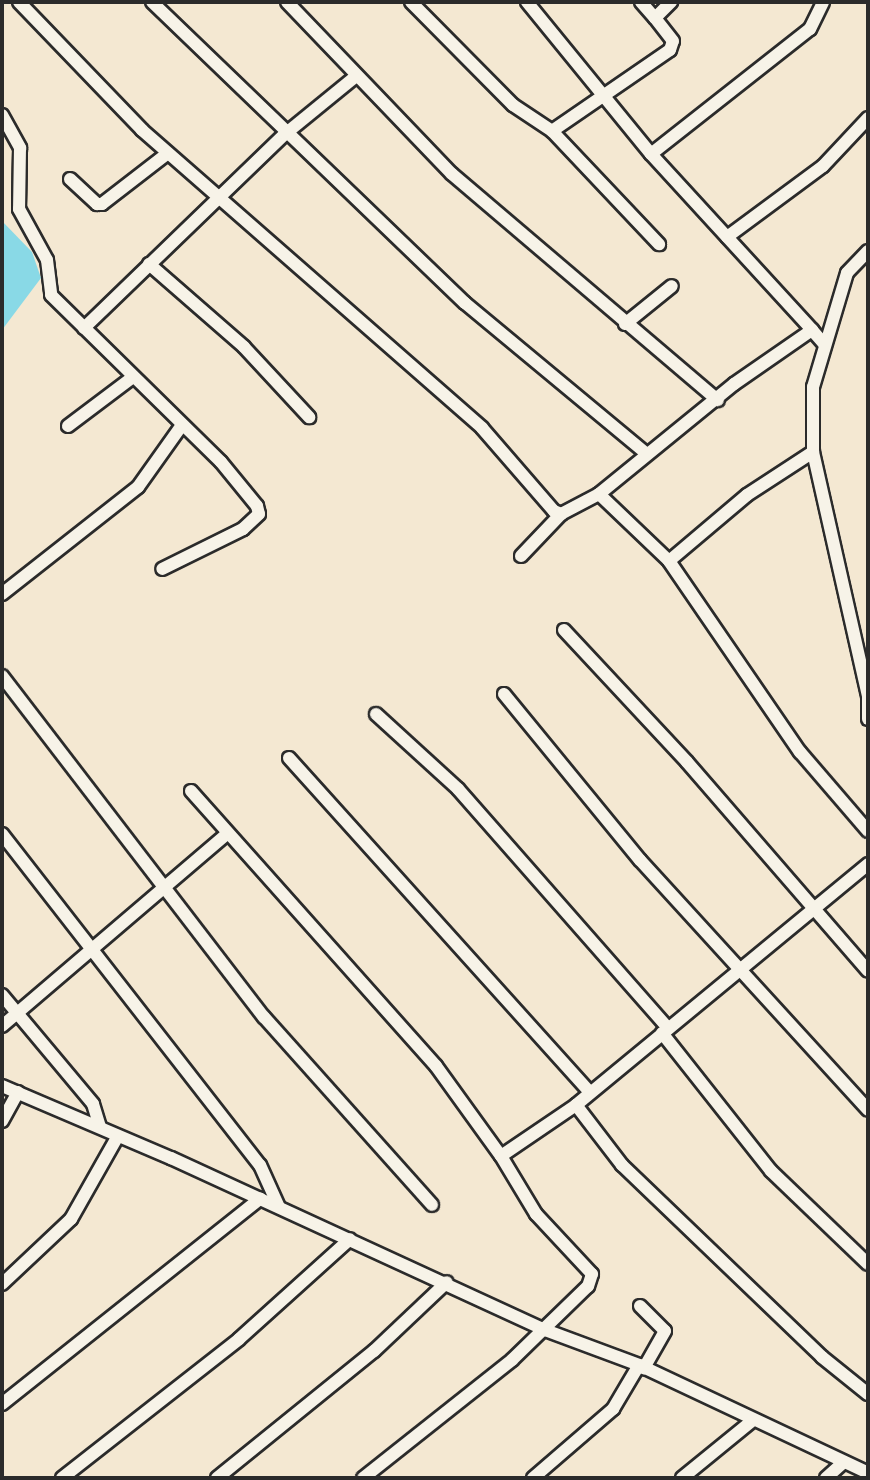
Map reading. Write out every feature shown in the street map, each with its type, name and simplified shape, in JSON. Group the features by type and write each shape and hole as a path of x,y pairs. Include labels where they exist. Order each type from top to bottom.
{"street":[{"path":"19,2 168,153 482,428 508,453 547,506 561,514"},
{"path":"152,2 285,134 465,303 647,454"},
{"path":"287,2 452,174 625,324 718,400"},
{"path":"411,2 466,62 521,112 552,131 659,244"},
{"path":"527,2 652,154 825,345"},
{"path":"552,131 670,50 673,41 640,2"},
{"path":"655,18 671,2"},
{"path":"652,154 810,29 822,2"},
{"path":"83,328 285,134 356,76"},
{"path":"2,115 20,148 19,209 47,260 48,289 83,328 240,483 259,514 243,529 162,569"},
{"path":"727,237 823,166 868,118"},
{"path":"70,179 97,204 102,204 168,153"},
{"path":"868,251 847,273 813,387 813,452 868,698 868,719"},
{"path":"149,264 244,347 309,417"},
{"path":"625,324 672,286"},
{"path":"521,556 561,514 599,494 647,454 812,330"},
{"path":"68,426 133,377"},
{"path":"2,594 138,487 182,425"},
{"path":"669,561 747,495 813,452"},
{"path":"599,494 669,561 800,752 868,831"},
{"path":"564,630 868,971"},
{"path":"2,676 272,1027 432,1205"},
{"path":"504,694 739,973 868,1110"},
{"path":"376,715 458,789 665,1030 762,1161 868,1264"},
{"path":"289,758 590,1092"},
{"path":"191,791 427,1056 501,1156 536,1214 592,1274 587,1286 545,1330 363,1478"},
{"path":"2,834 260,1165 279,1207"},
{"path":"2,1026 15,1012 166,888 227,834"},
{"path":"501,1156 576,1104 739,973 868,864"},
{"path":"2,995 93,1104 100,1127"},
{"path":"2,1086 447,1282 545,1330 641,1366 868,1473"},
{"path":"2,1121 18,1092"},
{"path":"576,1104 622,1165 822,1357 868,1394"},
{"path":"2,1284 71,1219 118,1136"},
{"path":"2,1404 260,1199"},
{"path":"62,1478 239,1339 350,1239"},
{"path":"217,1478 374,1351 447,1282"},
{"path":"533,1478 613,1409 665,1331 640,1306"},
{"path":"681,1478 753,1420"},
{"path":"826,1478 844,1462"}],"water":[{"path":"2,221 32,252 41,278 2,330"}]}
